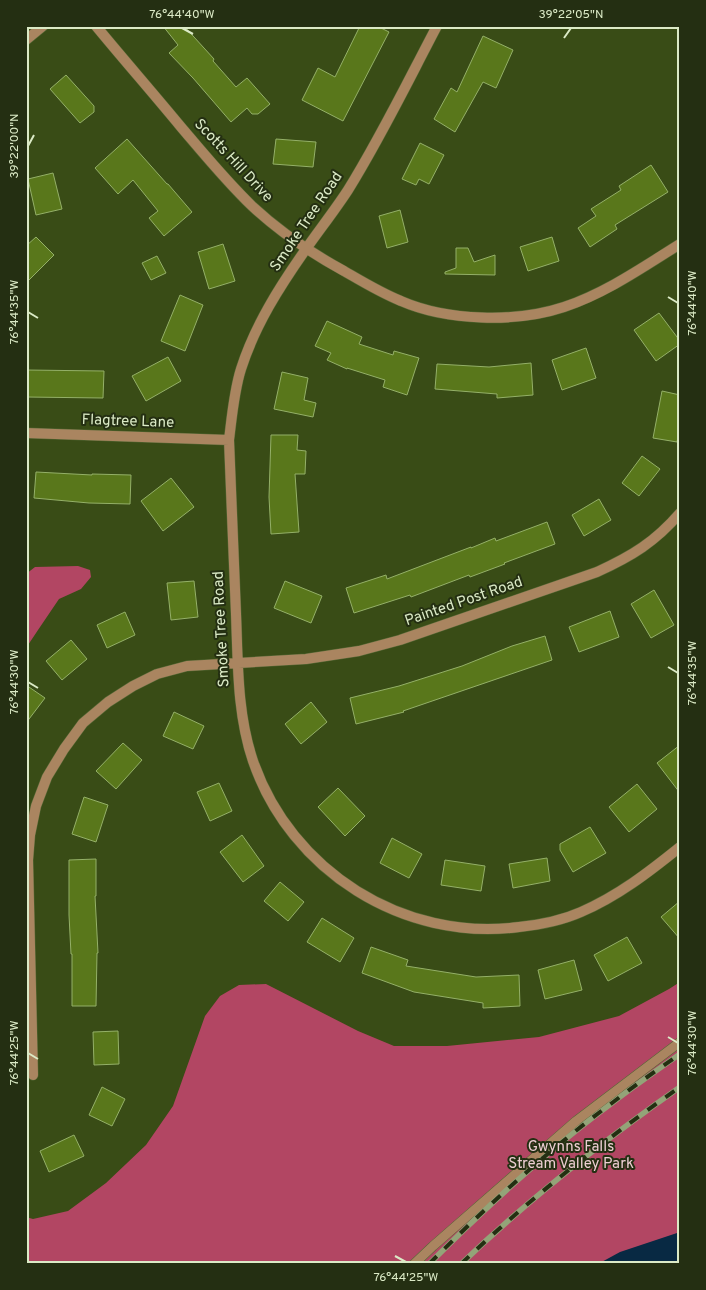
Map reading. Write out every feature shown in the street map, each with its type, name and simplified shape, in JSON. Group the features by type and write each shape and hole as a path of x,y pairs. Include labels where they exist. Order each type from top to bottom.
{"street":[{"path":"26,40 43,26"},
{"name":"Scotts Hill Drive","path":"96,26 227,181 253,206 306,249 376,290 402,302 447,314 490,317 540,313 582,301 613,286 680,244"},
{"name":"Smoke Tree Road","path":"437,26 368,157 275,296 254,335 241,370 233,404 229,440 238,663 245,730 253,760 266,791 283,820 305,848 330,872 357,891 393,910 427,922 458,928 498,930 537,925 579,913 619,893 680,847"},
{"name":"Flagtree Lane","path":"26,433 229,440"},
{"name":"Painted Post Road","path":"33,1075 28,860 30,835 36,806 47,777 83,723 108,702 157,674 187,666 306,659 359,651 400,640 598,572 644,547 666,529 680,513"}],"lane":[{"path":"414,1264 576,1121 680,1042"}],"green space":[{"path":"78,566 90,570 91,577 81,589 59,599 26,648 26,574 35,567"},
{"name":"Gwynns Falls Stream Valley Park","path":"680,982 680,1264 26,1264 26,1217 33,1219 68,1211 106,1183 146,1145 173,1106 205,1016 220,996 239,985 266,984 358,1031 394,1046 447,1046 539,1037 619,1016"}],"water":[{"path":"680,1232 680,1264 598,1264 620,1252"}],"building":[{"path":"163,26 184,26 236,87 247,78 270,104 258,114 252,114 247,108 231,122 169,53 178,45"},
{"path":"360,26 377,26 389,32 343,121 302,100 318,68 335,77"},
{"path":"483,36 513,50 496,88 483,82 455,132 434,119 451,88 457,92"},
{"path":"66,75 94,106 94,112 80,123 50,89"},
{"path":"127,139 192,212 164,236 149,218 158,211 133,180 118,194 95,168"},
{"path":"276,139 316,142 313,167 273,164"},
{"path":"420,143 444,155 429,184 419,179 416,185 402,179"},
{"path":"651,165 668,192 615,225 617,229 590,247 578,228 596,216 591,209 621,190 619,186"},
{"path":"53,173 62,209 36,215 28,179"},
{"path":"400,210 408,242 387,248 379,216"},
{"path":"36,237 54,255 26,283 26,246"},
{"path":"552,237 559,261 528,271 520,247"},
{"path":"223,244 235,281 209,289 198,252"},
{"path":"456,248 468,248 474,262 495,255 495,275 445,274 445,272 456,268"},
{"path":"157,256 166,273 151,280 142,263"},
{"path":"180,295 203,305 185,351 161,341"},
{"path":"659,313 680,341 680,344 656,361 634,330"},
{"path":"327,321 362,337 359,344 393,355 394,351 419,358 407,395 383,387 385,380 347,369 327,360 331,353 315,346"},
{"path":"586,348 596,378 562,390 552,360"},
{"path":"168,357 181,381 146,401 132,376"},
{"path":"531,363 533,395 497,398 497,394 435,389 437,364 489,367"},
{"path":"26,370 104,371 103,398 26,397"},
{"path":"282,372 308,378 304,400 316,403 313,417 274,409"},
{"path":"662,391 680,395 680,428 677,442 653,438"},
{"path":"271,435 298,435 297,450 306,451 305,474 295,474 299,532 271,534 269,497"},
{"path":"642,456 660,469 639,496 622,483"},
{"path":"36,472 131,475 130,504 89,503 34,498"},
{"path":"171,478 194,507 163,531 141,501"},
{"path":"599,499 611,520 584,536 572,515"},
{"path":"547,522 555,544 470,577 469,575 411,597 410,595 354,613 346,588 386,575 387,579 495,538 496,541"},
{"path":"194,581 198,617 171,620 167,583"},
{"path":"285,581 322,596 311,623 274,608"},
{"path":"654,590 674,625 651,638 631,604"},
{"path":"610,611 619,637 579,652 569,627"},
{"path":"125,612 135,635 107,648 97,625"},
{"path":"545,636 552,660 404,712 356,724 350,698 399,686 462,666 512,646"},
{"path":"71,640 87,659 62,680 46,661"},
{"path":"26,685 45,698 26,723"},
{"path":"311,702 327,722 301,744 285,724"},
{"path":"174,712 204,726 193,749 163,736"},
{"path":"123,743 142,760 116,789 96,771"},
{"path":"680,745 680,793 657,763"},
{"path":"219,783 232,811 210,821 197,792"},
{"path":"637,784 657,809 629,832 609,807"},
{"path":"338,788 365,816 345,836 318,807"},
{"path":"84,797 108,805 96,842 72,834"},
{"path":"590,827 606,853 573,872 560,850 560,844"},
{"path":"242,835 264,866 243,882 220,852"},
{"path":"392,838 422,854 409,878 380,863"},
{"path":"547,858 550,881 513,888 509,864"},
{"path":"96,859 95,896 98,953 96,1006 72,1006 69,860"},
{"path":"445,860 485,866 481,891 441,885"},
{"path":"280,882 304,902 288,921 264,901"},
{"path":"680,901 680,939 661,917"},
{"path":"322,918 354,938 340,962 307,942"},
{"path":"627,937 642,963 608,981 594,955"},
{"path":"371,947 408,960 406,966 476,977 519,975 520,1006 483,1008 483,1003 414,992 362,973"},
{"path":"574,960 582,990 545,999 538,970"},
{"path":"118,1031 119,1064 94,1065 93,1032"},
{"path":"102,1087 125,1099 112,1126 89,1115"},
{"path":"74,1135 84,1156 49,1172 40,1151"}],"railway":[{"path":"429,1264 472,1222 564,1140 680,1054"},
{"path":"461,1264 567,1171 680,1087"}]}
